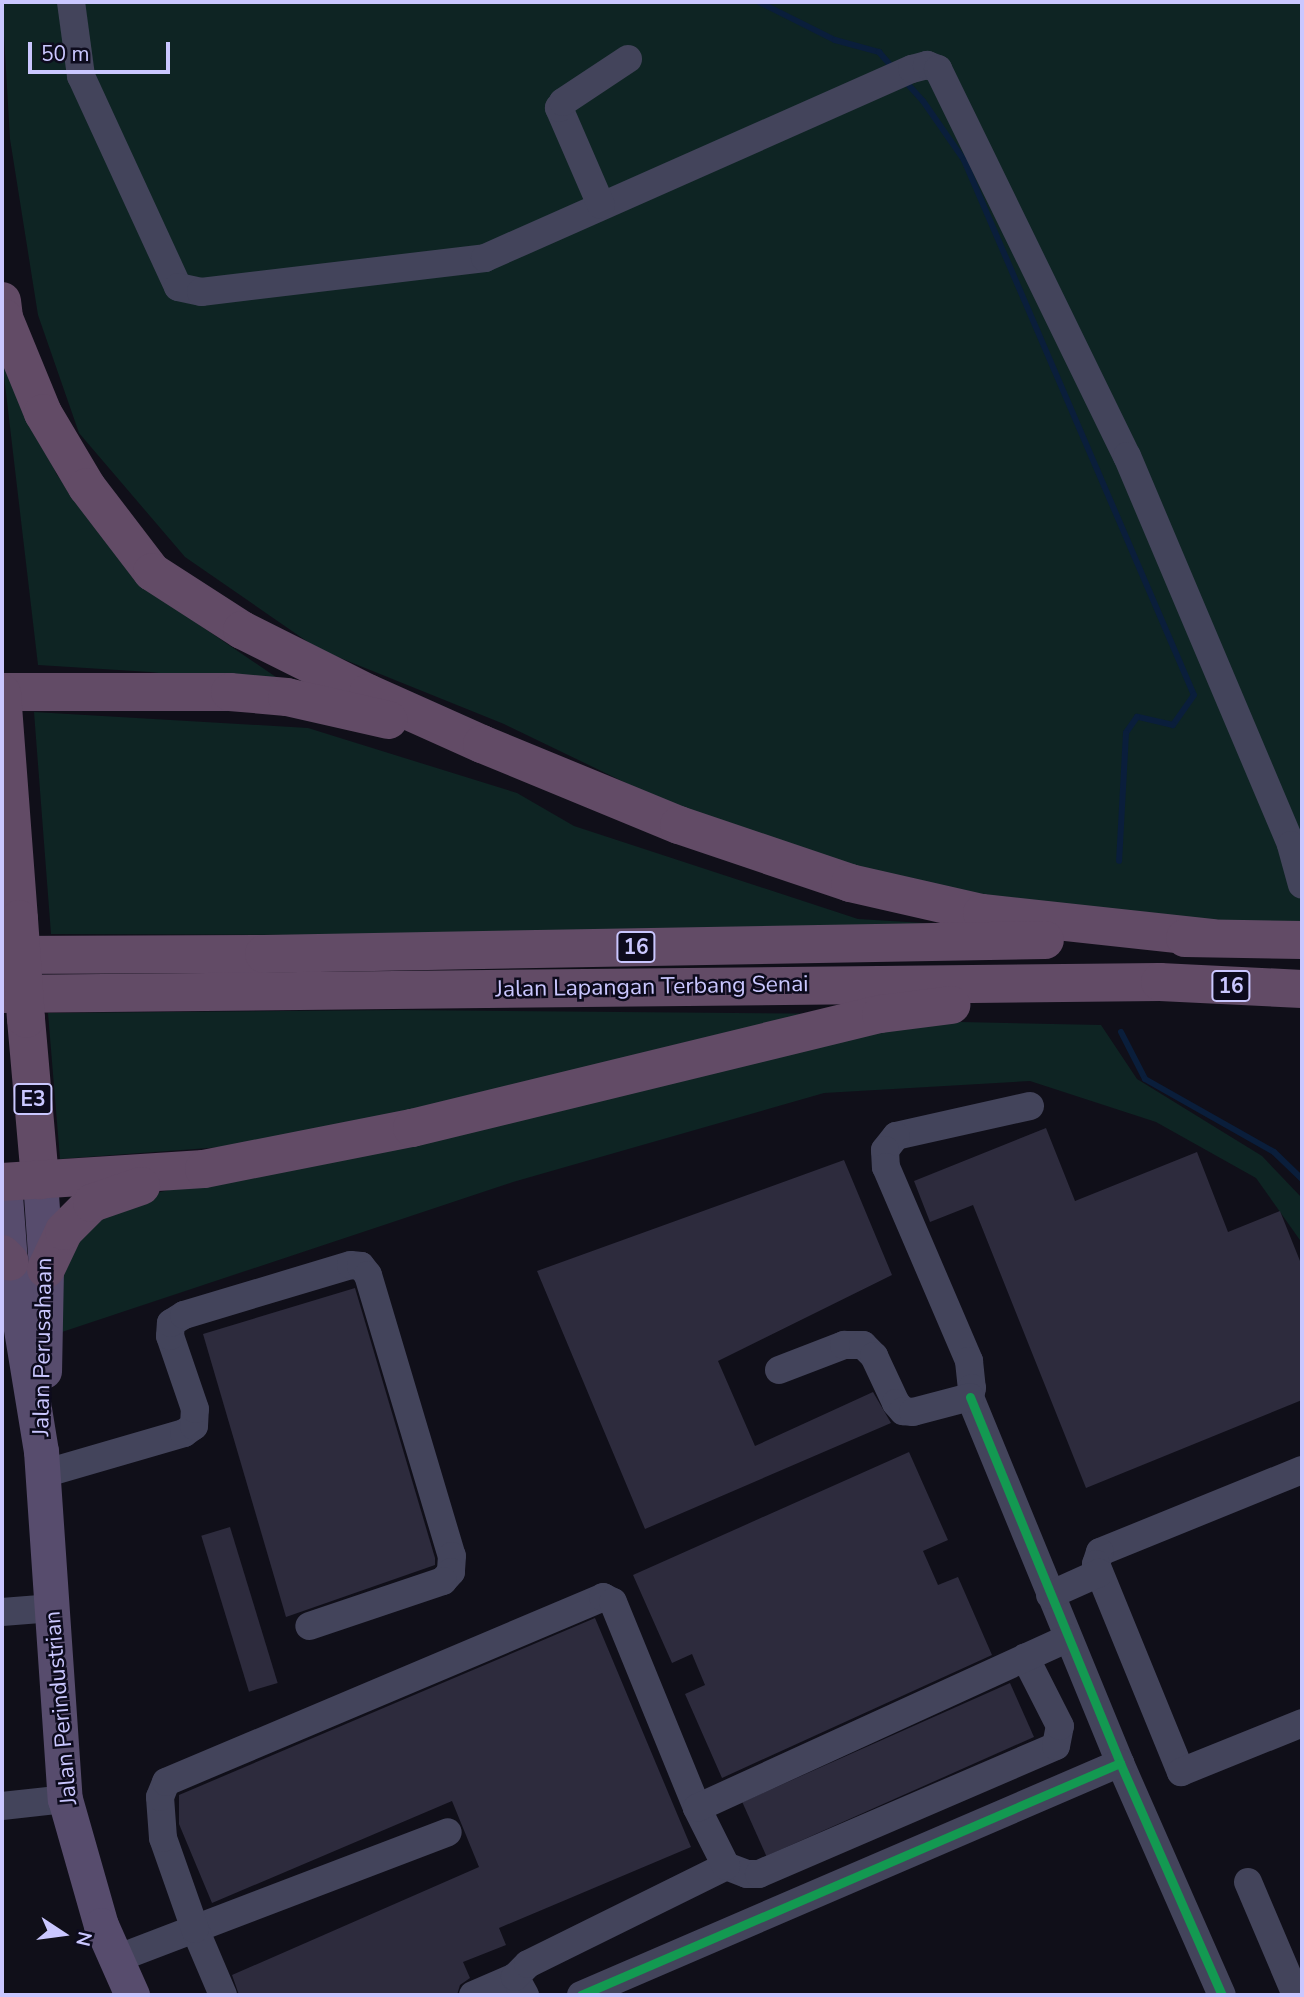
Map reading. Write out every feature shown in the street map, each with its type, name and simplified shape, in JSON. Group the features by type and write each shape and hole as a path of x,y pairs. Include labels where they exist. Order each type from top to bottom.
{"highway":[{"path":"2,301 4,318 43,413 87,487 152,572 242,630 368,693 482,744 679,825 850,883 982,913 1212,938"},
{"path":"2,692 229,692 287,697 482,744"},
{"name":"E3","path":"2,692 19,919 14,1006 12,1175"},
{"name":"Jalan Lapangan Terbang Senai","path":"2,954 264,954 1212,938 1302,940"},
{"path":"47,1269 64,1231 92,1203 204,1169 412,1128 881,1014 959,1004 1090,995 1160,982"},
{"name":"Jalan Lapangan Terbang Senai","path":"14,1006 1160,982 1302,989"},
{"path":"12,1175 204,1169"}],"main road":[{"name":"Jalan Perusahaan","path":"12,1175 6,1258 42,1463"},
{"name":"Jalan Perusahaan","path":"12,1175 47,1269 42,1463"},
{"name":"Jalan Perindustrian","path":"42,1463 65,1798 101,1925 132,1995"}],"street":[{"path":"71,2 81,76 178,287 201,292 485,258 912,69 927,65 942,73 1127,456 1291,845 1302,885"},
{"path":"601,205 559,108 563,102 628,59"},
{"path":"1030,1106 896,1136 885,1150 886,1167 969,1361 972,1388 970,1397 1050,1595 1222,1995"},
{"path":"42,1463 184,1433 194,1426 195,1409 170,1336 171,1323 184,1315 351,1265 360,1266 368,1275 452,1556 451,1572 443,1581 309,1626"},
{"path":"779,1370 844,1345 863,1345 874,1356 896,1403 903,1411 913,1412 970,1397"},
{"path":"1302,1470 1100,1552 1096,1557 1099,1573 1181,1772 1302,1723"},
{"path":"1050,1595 1099,1573"},
{"path":"223,1995 195,1929 163,1838 160,1797 166,1782 603,1597 612,1602 697,1808 726,1866 747,1874 760,1874 1056,1746 1060,1726 1025,1657"},
{"path":"2,1612 53,1608"},
{"path":"697,1808 1068,1638"},
{"path":"581,1995 1120,1763"},
{"path":"2,1806 65,1798"},
{"path":"116,1959 448,1832"},
{"path":"473,1995 520,1986 528,1964 726,1866"},
{"path":"1248,1882 1296,1995"}],"green space":[{"path":"2,2 1302,2 1302,928 997,910 746,841 504,724 318,649 185,557 79,433 38,315 10,139"},
{"path":"2,359 57,475 160,598 289,686 150,672 38,665"},
{"path":"34,712 308,728 517,793 574,826 858,919 940,924 954,937 51,934"},
{"path":"400,1010 850,1014 288,1142 60,1159 48,1013"},
{"path":"961,1022 1101,1025 1137,1079 1262,1156 1302,1198 1302,1243 1256,1178 1156,1122 1030,1081 824,1093 513,1182 62,1332 62,1251 117,1202 873,1028"}],"building":[{"path":"1046,1128 1075,1201 1197,1152 1228,1232 1280,1211 1302,1266 1302,1400 1086,1488 973,1205 930,1222 914,1181"},
{"path":"844,1160 892,1275 718,1361 755,1446 873,1392 891,1423 645,1529 537,1271"},
{"path":"355,1288 435,1565 286,1617 203,1334"},
{"path":"909,1452 948,1540 923,1551 938,1585 958,1577 992,1655 722,1778 685,1694 705,1685 692,1654 672,1663 633,1575"},
{"path":"230,1527 278,1683 249,1692 201,1536"},
{"path":"595,1618 691,1847 499,1928 506,1945 463,1962 470,1978 460,1985 457,1995 239,1995 232,1975 479,1867 452,1801 212,1903 179,1824 179,1795"},
{"path":"1010,1683 1034,1737 766,1856 742,1802"}],"waterway":[{"path":"759,2 835,40 879,52 894,69"},
{"path":"904,80 923,101 964,160 1194,695 1173,725 1137,717 1126,733 1119,861"},
{"path":"1121,1032 1145,1079 1274,1152 1302,1179"}],"cycle path":[{"path":"970,1397 1120,1763 1222,1995"},
{"path":"581,1995 1120,1763"}]}
